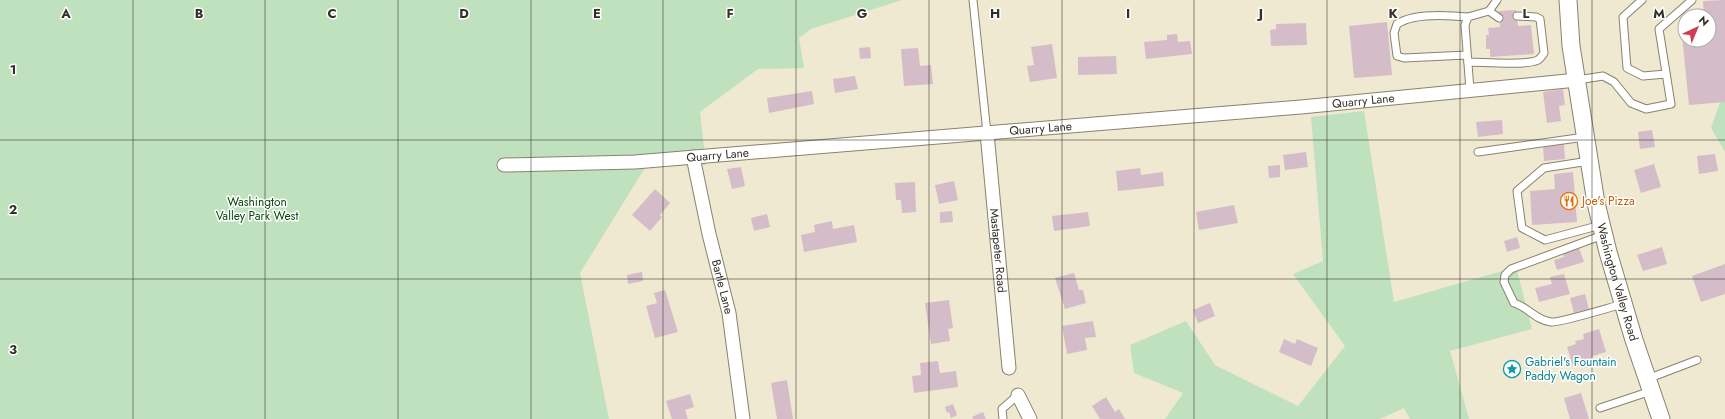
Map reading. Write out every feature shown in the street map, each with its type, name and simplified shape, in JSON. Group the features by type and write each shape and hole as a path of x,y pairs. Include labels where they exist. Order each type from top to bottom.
{"street":[{"name":"Washington Valley Road","path":"1568,0 1572,46 1585,136 1602,230 1623,304 1661,419"},
{"name":"Quarry Lane","path":"504,165 635,162 1301,107 1577,80"},
{"name":"Mastapeter Road","path":"987,133 1009,368"},
{"name":"Bartle Lane","path":"693,157 709,234 729,313 743,419"},
{"path":"1018,395 1030,419"}],"lane":[{"path":"973,0 987,133"},
{"path":"1489,12 1497,0"},
{"path":"1642,0 1623,17 1627,68 1642,76 1666,74"},
{"path":"1577,80 1603,76 1614,82 1631,104 1646,109 1671,104 1659,28 1692,0"},
{"path":"1500,18 1489,12 1468,17 1452,15 1405,18 1397,24 1394,33 1397,56 1404,58 1467,58 1518,62 1537,61 1544,53 1540,19 1536,17 1517,16"},
{"path":"1468,17 1465,25 1470,90"},
{"path":"1478,152 1585,136"},
{"path":"1589,161 1544,168 1517,191 1522,228 1545,240 1602,230"},
{"path":"1602,230 1511,269 1505,275 1504,282 1514,303 1522,305 1532,315 1552,322 1623,304"},
{"path":"1600,408 1697,360"},
{"path":"1003,419 1002,410 1018,395"}],"green space":[{"name":"Washington Valley Park West","path":"0,0 902,0 811,29 799,38 804,68 758,69 700,112 706,165 646,166 580,273 609,419 0,419"},
{"path":"1725,88 1725,152 1711,128"},
{"path":"1364,111 1394,302 1516,267 1532,329 1450,351 1469,419 1410,419 1404,408 1380,419 1165,419 1183,393 1134,373 1130,345 1186,321 1215,365 1298,406 1345,346 1293,274 1323,261 1311,117"}],"building":[{"path":"1725,0 1725,102 1689,105 1683,48 1717,48 1717,8 1703,8 1703,1"},
{"path":"1516,10 1518,26 1531,25 1534,54 1490,57 1490,49 1486,49 1486,35 1489,35 1488,28 1500,27 1499,11"},
{"path":"1387,22 1392,75 1354,78 1349,26"},
{"path":"1306,23 1307,45 1271,46 1270,30 1276,29 1276,24"},
{"path":"1177,34 1178,42 1190,41 1192,54 1146,59 1144,42 1167,40 1167,35"},
{"path":"1052,44 1057,78 1030,82 1027,66 1034,65 1031,47"},
{"path":"870,47 871,58 860,59 859,48"},
{"path":"918,48 920,66 931,65 933,84 904,86 901,49"},
{"path":"1116,56 1117,74 1078,75 1078,57"},
{"path":"855,76 858,89 835,93 833,79"},
{"path":"1563,89 1565,105 1559,106 1561,121 1547,123 1543,92"},
{"path":"812,91 814,104 769,113 767,98"},
{"path":"1502,120 1503,134 1478,137 1476,122"},
{"path":"1652,130 1655,147 1640,149 1638,132"},
{"path":"1564,144 1565,159 1544,161 1543,145"},
{"path":"1306,152 1308,167 1285,170 1283,155"},
{"path":"1715,154 1718,171 1699,174 1697,156"},
{"path":"1654,164 1661,187 1641,193 1634,170"},
{"path":"1280,165 1280,177 1269,178 1268,166"},
{"path":"741,167 745,186 732,189 727,169"},
{"path":"1140,168 1141,175 1163,172 1164,186 1118,191 1116,171"},
{"path":"1573,172 1577,222 1532,225 1530,191 1555,189 1554,174"},
{"path":"954,181 958,200 939,204 935,185"},
{"path":"915,182 916,212 902,213 901,200 896,200 895,183"},
{"path":"655,189 670,203 660,215 662,217 650,231 632,215"},
{"path":"1234,205 1238,223 1199,230 1196,212"},
{"path":"952,211 953,222 940,223 940,212"},
{"path":"1088,212 1090,226 1054,231 1052,216"},
{"path":"767,214 770,227 754,231 751,218"},
{"path":"832,221 833,229 854,225 857,242 804,252 801,235 815,232 814,225"},
{"path":"1517,237 1520,248 1507,252 1504,241"},
{"path":"1662,247 1667,264 1643,271 1637,255"},
{"path":"1579,248 1584,262 1557,270 1554,260 1564,257 1563,252"},
{"path":"1725,264 1725,294 1701,302 1692,276"},
{"path":"642,272 643,281 628,284 627,275"},
{"path":"1074,273 1079,290 1083,290 1086,303 1065,309 1055,278"},
{"path":"1564,274 1570,294 1539,302 1535,288 1552,284 1550,277"},
{"path":"665,290 678,332 655,338 646,306 657,303 654,293"},
{"path":"1585,294 1589,309 1574,313 1570,298"},
{"path":"949,300 953,328 948,329 950,341 931,344 925,303"},
{"path":"1210,303 1215,316 1198,323 1193,310"},
{"path":"1093,321 1096,337 1085,338 1087,350 1067,354 1062,326"},
{"path":"1599,329 1606,352 1593,356 1591,360 1573,366 1567,347 1576,344 1575,341 1584,339 1583,334"},
{"path":"1284,339 1295,344 1297,339 1318,348 1311,366 1279,352"},
{"path":"938,361 940,373 956,371 958,387 914,393 912,376 921,375 920,363"},
{"path":"787,380 793,419 777,419 771,383"},
{"path":"1581,393 1589,419 1570,419 1564,398"},
{"path":"690,394 694,407 685,410 688,419 672,419 666,401"},
{"path":"1106,397 1115,412 1119,409 1125,419 1100,419 1092,406"},
{"path":"953,404 957,415 951,418 945,407"},
{"path":"983,412 986,419 973,419 972,417"}],"place":[{"name":"Joe's Pizza","path":"1569,201"},
{"name":"Gabriel's Fountain Paddy Wagon","path":"1512,369"}]}
